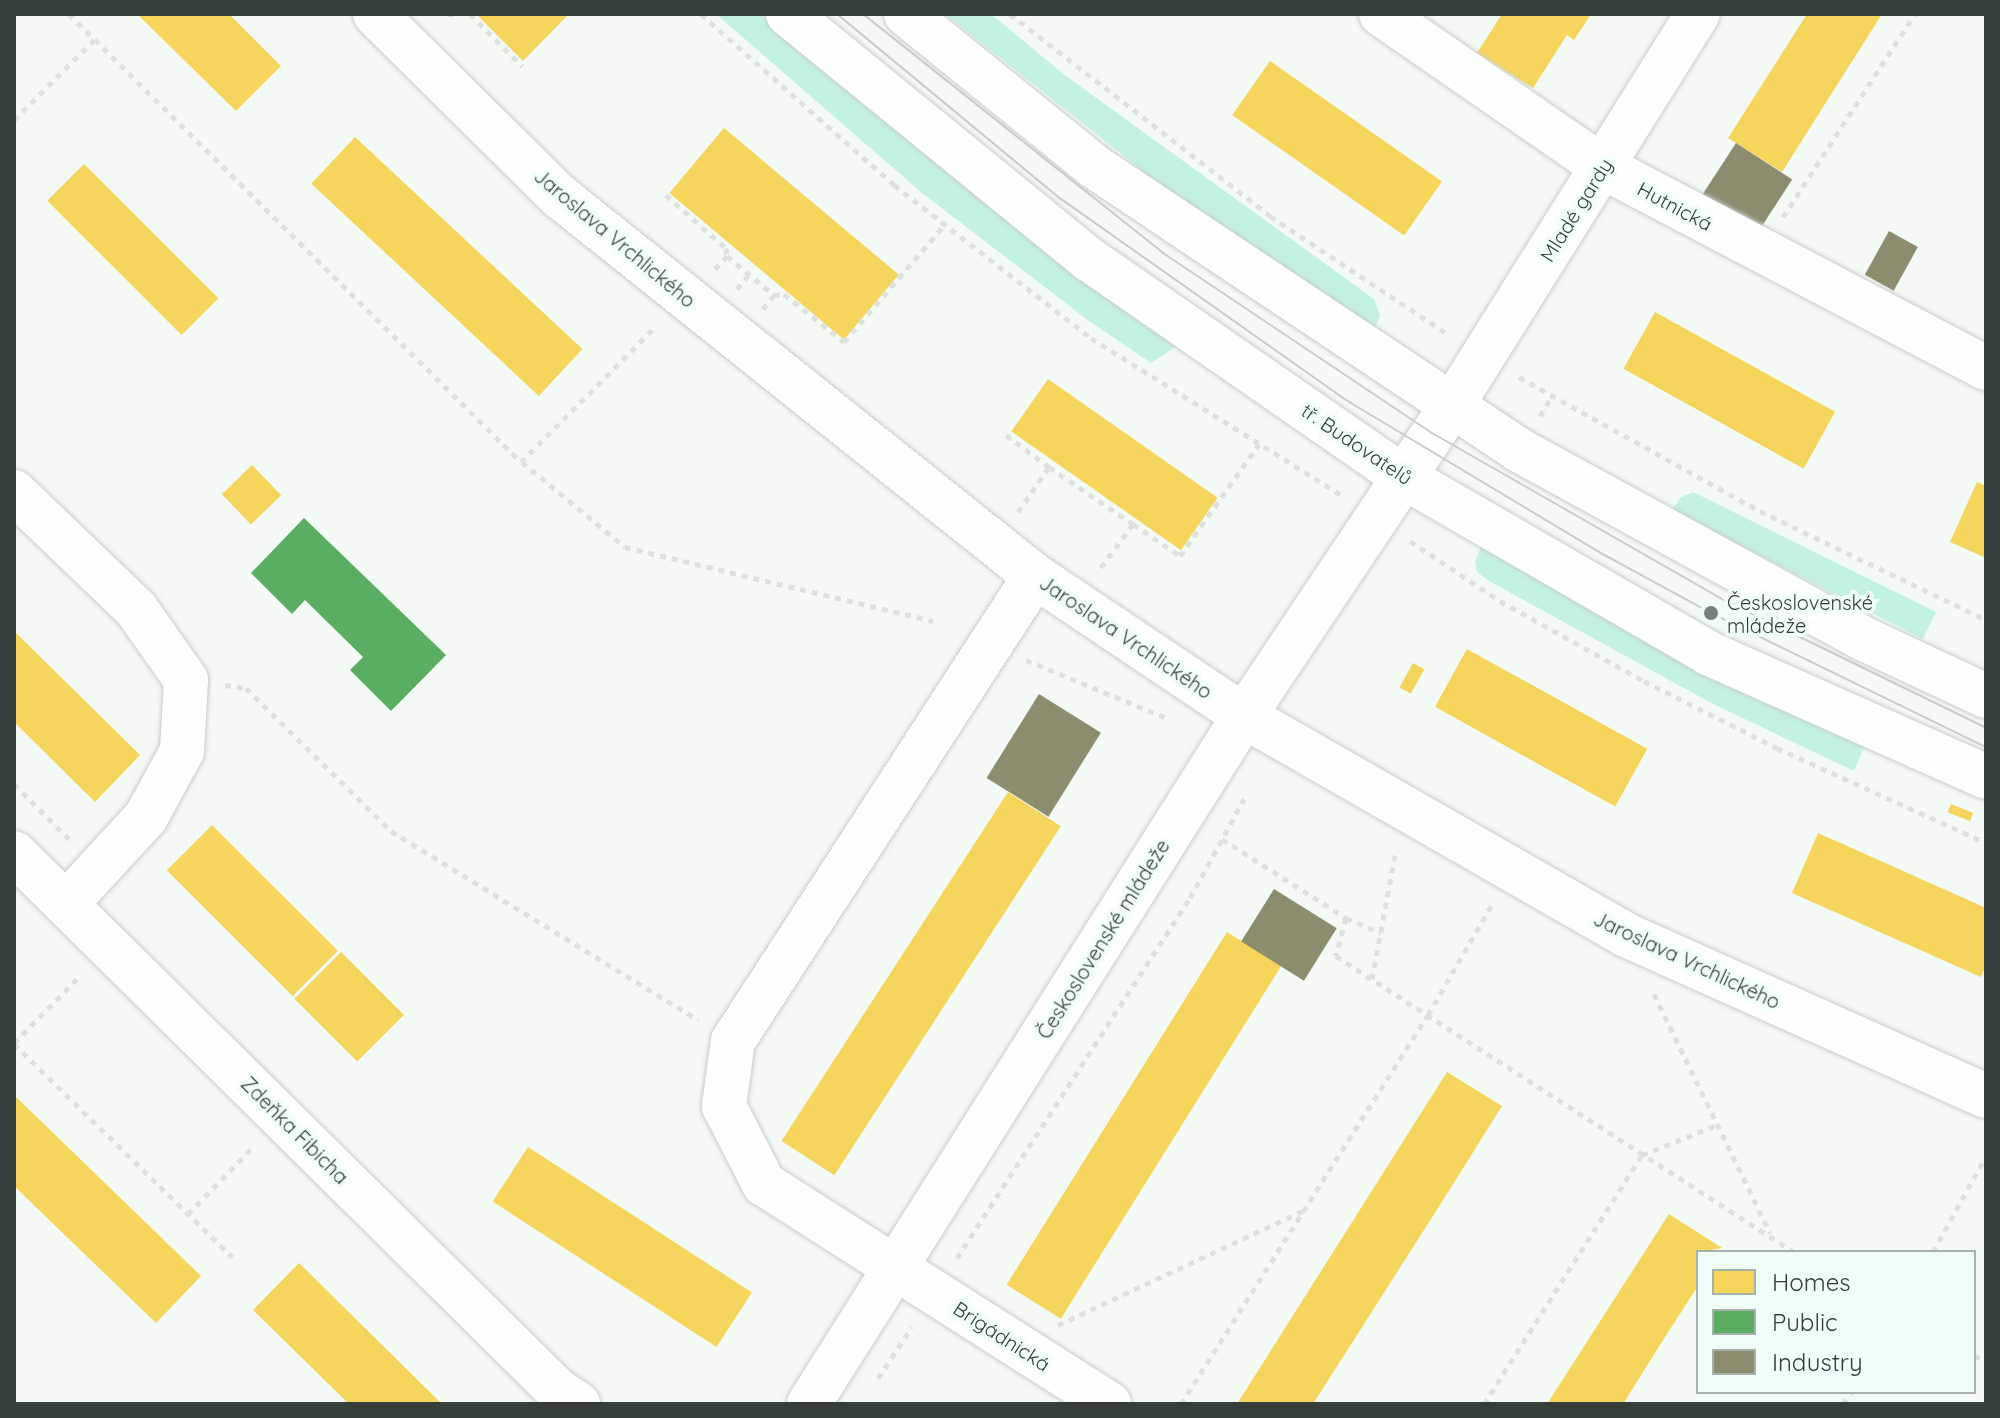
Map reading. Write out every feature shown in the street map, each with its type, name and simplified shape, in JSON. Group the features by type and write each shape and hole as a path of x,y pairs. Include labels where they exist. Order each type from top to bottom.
{"street":[{"name":"Jaroslava Vrchlického","path":"375,14 559,196 1035,576 1244,716 1626,935 1986,1096"},
{"name":"tř. Budovatelů","path":"788,14 1090,260 1402,476 1708,653 1986,777"},
{"path":"906,14 1095,167 1519,450 1821,616 1986,696"},
{"name":"Hutnická","path":"1381,14 1603,167 1986,368"},
{"name":"Mladé gardy","path":"1402,476 1453,404 1698,14"},
{"name":"Československé mládeže","path":"809,1404 1244,716 1402,476"},
{"path":"14,492 136,609 186,680 182,751 146,817 66,904"},
{"path":"733,1041 1035,576"},
{"name":"Zdeňka Fibicha","path":"14,853 578,1404"},
{"name":"Brigádnická","path":"733,1041 724,1106 764,1184 1109,1404"}],"path":[{"path":"69,14 521,462 625,547 933,621"},
{"path":"448,14 456,14"},
{"path":"470,14 522,66"},
{"path":"701,14 803,108 1091,338 1355,503"},
{"path":"1010,14 1270,216 1460,342"},
{"path":"1760,252 1915,14"},
{"path":"14,120 95,39"},
{"path":"666,195 726,248 727,256"},
{"path":"774,295 784,294 844,342 945,224"},
{"path":"521,462 685,297"},
{"path":"1508,371 1760,511 1986,620"},
{"path":"1006,435 1180,556 1259,444"},
{"path":"1016,515 1049,467"},
{"path":"1097,573 1133,524"},
{"path":"1406,538 1500,601 1644,681 1777,748 1986,843"},
{"path":"1020,657 1174,721"},
{"path":"186,680 246,688 391,831 733,1041"},
{"path":"14,784 99,868"},
{"path":"869,1392 1190,898 1250,788"},
{"path":"1372,979 1404,808"},
{"path":"1222,839 1346,918 1381,933"},
{"path":"1181,1404 1428,1015 1512,870"},
{"path":"1346,918 1336,956 1791,1250"},
{"path":"108,946 14,1043 232,1257"},
{"path":"1652,990 1770,1234"},
{"path":"188,1214 282,1118"},
{"path":"1484,1404 1642,1155 1717,1125"},
{"path":"1934,1250 1986,1156"},
{"path":"1052,1328 1304,1211"}],"green space":[{"path":"716,14 760,14 985,204 1177,346 1151,363 1089,321 922,193"},
{"path":"945,14 991,14 1066,76 1374,299 1380,315 1372,335 1153,179"},
{"path":"1693,492 1936,612 1923,639 1672,511 1680,498"},
{"path":"1483,542 1866,743 1854,771 1713,704 1489,581 1477,572 1475,562"}],"building: Homes":[{"path":"137,14 229,14 281,66 236,111"},
{"path":"476,14 569,14 523,61"},
{"path":"1502,14 1591,14 1574,40 1567,35 1533,88 1477,53"},
{"path":"1807,14 1882,14 1782,172 1728,138"},
{"path":"1270,61 1442,181 1404,236 1232,115"},
{"path":"724,128 899,275 844,340 669,193"},
{"path":"355,137 582,349 539,396 311,184"},
{"path":"84,164 218,298 182,335 47,201"},
{"path":"1655,312 1835,412 1804,469 1623,369"},
{"path":"1048,379 1218,498 1181,550 1011,431"},
{"path":"252,465 281,495 251,524 222,494"},
{"path":"1977,482 1986,486 1986,558 1950,542"},
{"path":"14,631 140,755 95,802 14,722"},
{"path":"1467,649 1647,749 1615,807 1435,707"},
{"path":"1413,663 1424,669 1411,694 1399,687"},
{"path":"1008,792 1061,826 834,1175 781,1141"},
{"path":"1951,804 1973,813 1970,821 1948,812"},
{"path":"212,825 338,951 293,996 167,870"},
{"path":"1818,833 1986,908 1986,965 1981,977 1792,893"},
{"path":"1227,932 1281,966 1061,1319 1007,1285"},
{"path":"341,952 404,1015 357,1062 294,999"},
{"path":"1447,1072 1502,1106 1445,1197 1313,1404 1237,1404"},
{"path":"14,1095 201,1276 156,1323 14,1186"},
{"path":"528,1147 752,1292 717,1347 493,1202"},
{"path":"1669,1214 1722,1248 1696,1250 1696,1289 1623,1404 1547,1404"},
{"path":"299,1263 442,1404 349,1404 253,1310"}],"building: Public":[{"path":"304,518 446,655 391,711 350,670 363,657 305,600 292,614 251,573"}],"building: Industry":[{"path":"1736,143 1792,179 1758,232 1702,196"},
{"path":"1889,231 1918,247 1894,291 1865,275"},
{"path":"1039,694 1101,733 1048,817 987,778"},
{"path":"1274,889 1337,928 1304,981 1241,942"}],"tram line":[{"path":"837,14 1061,199 1346,400 1601,553 1711,613 1986,747"},
{"path":"863,14 1163,253 1432,433 1720,598 1986,728"}],"place":[{"name":"Československé mládeže","path":"1711,613"}]}
